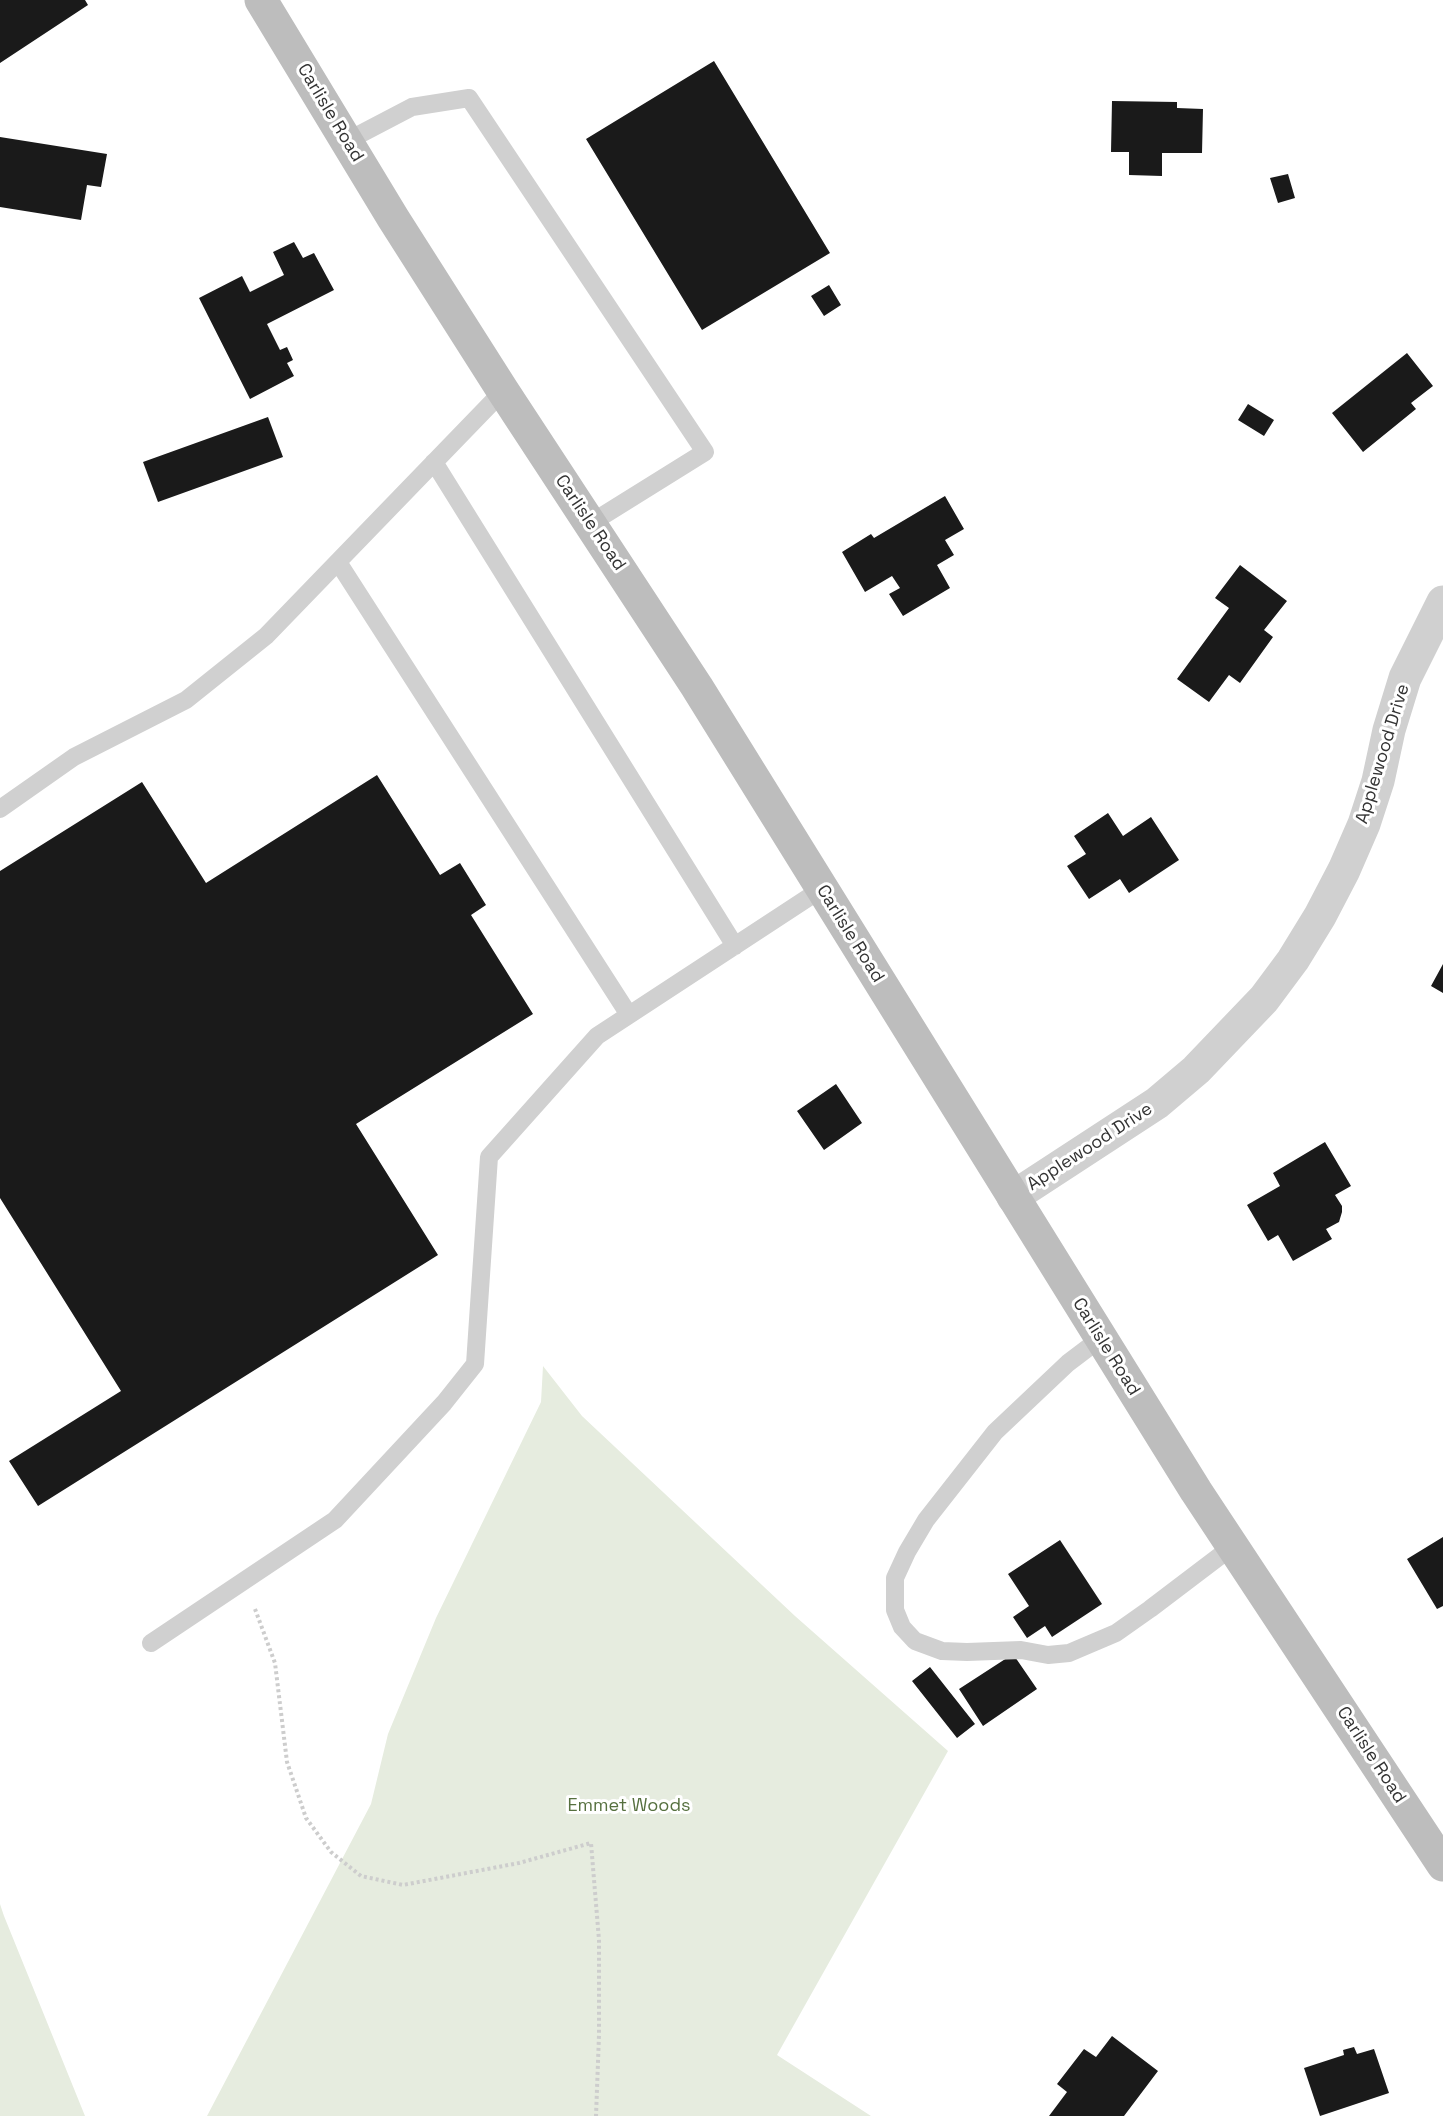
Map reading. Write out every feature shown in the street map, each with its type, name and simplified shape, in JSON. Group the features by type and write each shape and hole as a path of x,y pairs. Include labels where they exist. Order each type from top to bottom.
{"main road":[{"name":"Carlisle Road","path":"261,0 346,141 503,391 697,687 1101,1338 1233,1546 1443,1865"}],"street":[{"name":"Applewood Drive","path":"1013,1197 1157,1103 1196,1070 1264,999 1293,960 1320,916 1344,870 1364,824 1378,781 1389,730 1405,678 1443,602"}],"lane":[{"path":"346,141 412,107 469,98 705,452 591,523"},
{"path":"0,809 74,757 186,700 266,636 503,391"},
{"path":"434,462 735,946"},
{"path":"338,562 629,1015"},
{"path":"151,1643 335,1520 444,1403 475,1364 489,1157 597,1036 823,888"},
{"path":"1101,1338 1068,1363 994,1432 926,1520 895,1578 896,1611 902,1627 915,1641 942,1651 1021,1650 1048,1655 1069,1653 1116,1633 1233,1546"}],"path":[{"path":"244,1581 275,1663 287,1762 306,1818 332,1852 361,1876 404,1885 519,1863 591,1843 599,1940 596,2116"}],"green space":[{"name":"Emmet Woods","path":"543,1366 582,1416 795,1616 948,1751 777,2055 871,2116 207,2116 371,1804 388,1734 436,1618 541,1402"},
{"path":"0,1904 4,1916 85,2116 0,2116"}],"building":[{"path":"0,0 85,0 88,5 0,63"},
{"path":"714,61 830,253 702,330 586,139"},
{"path":"1112,101 1177,102 1177,108 1203,109 1202,153 1162,153 1162,176 1129,175 1129,152 1111,152"},
{"path":"0,137 107,154 101,187 87,185 81,220 0,207"},
{"path":"1288,174 1295,198 1278,203 1270,178"},
{"path":"294,242 303,258 314,253 334,290 267,324 280,350 287,347 293,360 287,363 294,376 250,399 199,298 242,276 250,292 284,275 273,252"},
{"path":"829,285 841,305 824,316 811,296"},
{"path":"1407,353 1433,386 1411,403 1416,409 1363,452 1332,413"},
{"path":"1248,404 1274,420 1264,436 1238,420"},
{"path":"268,417 283,457 158,502 143,462"},
{"path":"945,496 964,529 945,540 954,555 937,565 950,588 903,616 889,594 900,588 892,576 865,592 842,552 871,534 874,538"},
{"path":"1240,565 1287,601 1264,630 1273,637 1240,683 1229,675 1209,702 1177,679 1229,608 1215,598"},
{"path":"377,775 440,875 460,863 486,905 471,915 533,1014 356,1124 438,1255 38,1506 9,1461 121,1391 0,1198 0,871 142,782 206,883"},
{"path":"1108,813 1123,836 1151,817 1179,860 1129,893 1120,879 1089,899 1067,866 1086,854 1074,836"},
{"path":"1443,964 1443,993 1431,986"},
{"path":"836,1084 862,1123 824,1150 797,1111"},
{"path":"1325,1142 1351,1186 1335,1195 1342,1206 1342,1212 1339,1222 1326,1229 1332,1239 1293,1261 1278,1235 1268,1241 1247,1205 1280,1186 1273,1173"},
{"path":"1443,1537 1443,1606 1437,1609 1407,1559"},
{"path":"1060,1540 1102,1604 1052,1637 1045,1626 1027,1638 1013,1617 1029,1606 1008,1574"},
{"path":"1013,1654 1037,1689 983,1726 959,1689"},
{"path":"930,1667 975,1724 957,1738 912,1681"},
{"path":"1112,2036 1158,2071 1124,2116 1049,2116 1067,2092 1057,2084 1084,2049 1096,2057"},
{"path":"1354,2047 1357,2054 1374,2049 1389,2093 1320,2116 1304,2068 1344,2055 1343,2050"}]}
